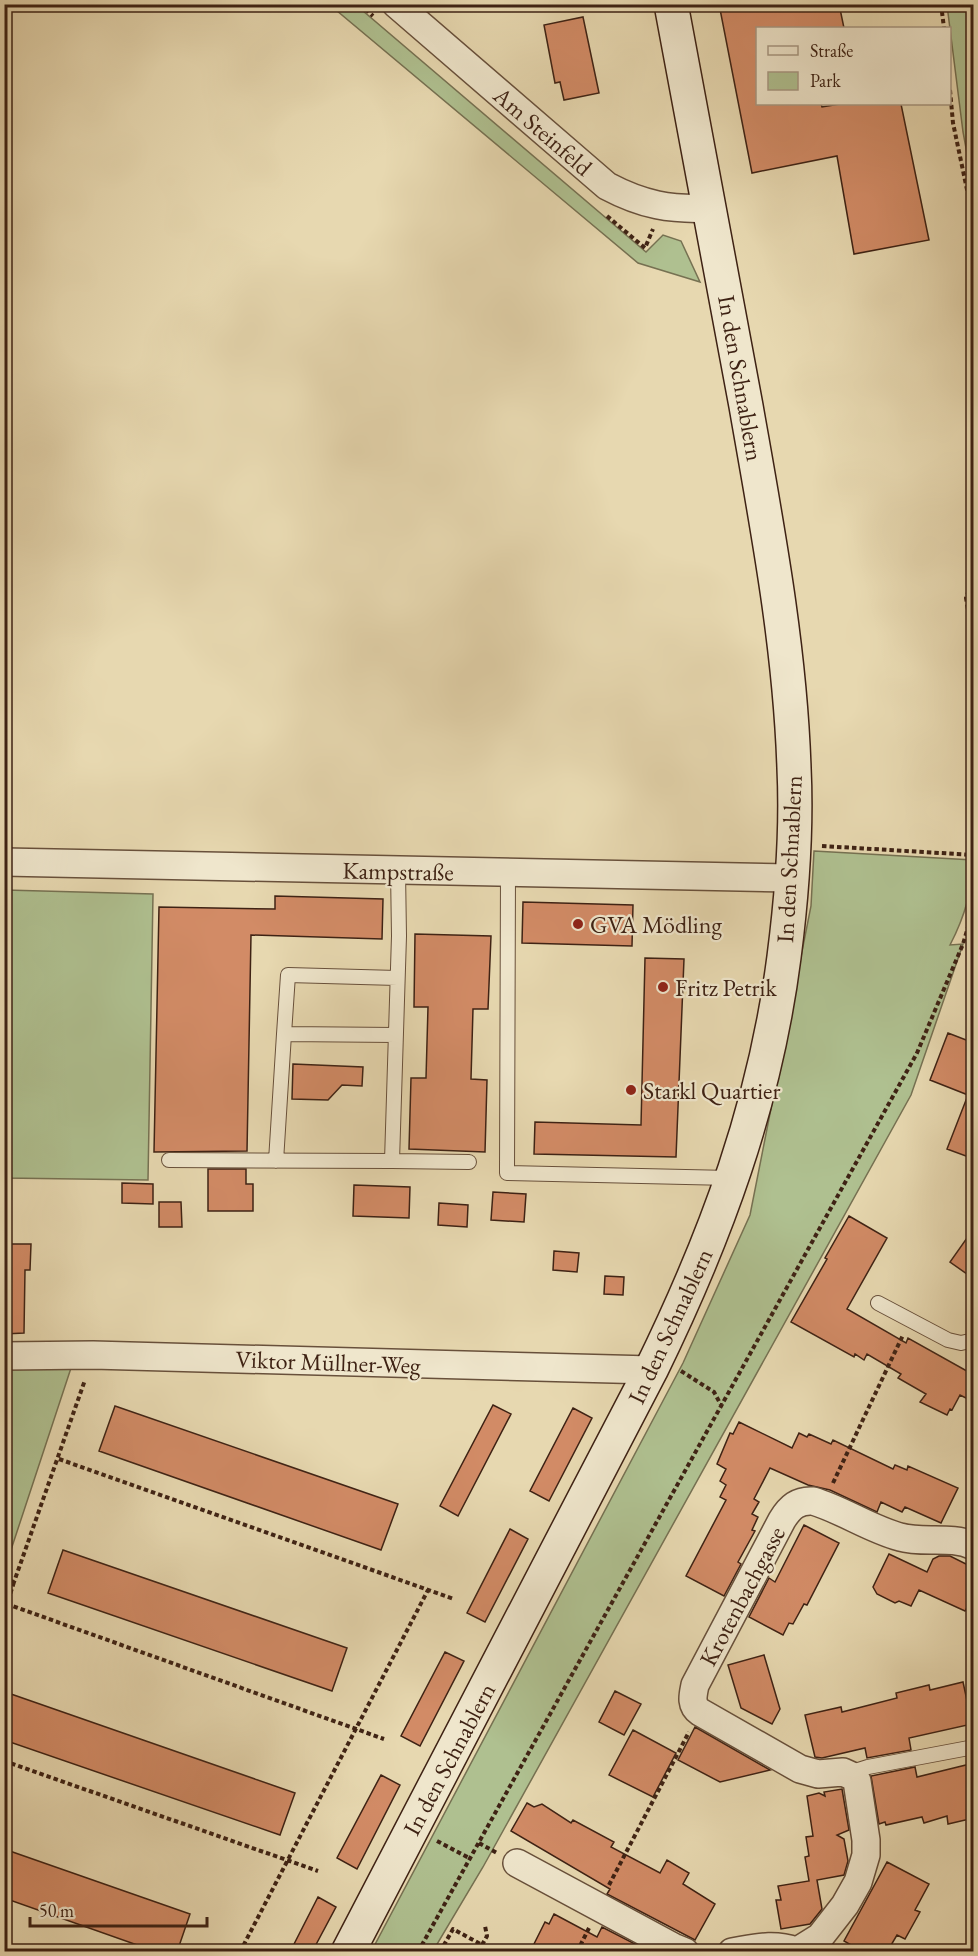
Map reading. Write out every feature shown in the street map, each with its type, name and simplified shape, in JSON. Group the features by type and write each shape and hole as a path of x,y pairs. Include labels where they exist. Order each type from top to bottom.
{"street":[{"name":"Am Steinfeld","path":"396,4 607,186 630,199 663,207 711,208"},
{"name":"In den Schnablern","path":"348,1952 683,1305 705,1253 753,1115 784,958 794,842 795,770 776,572 711,208 671,4"},
{"name":"Kampstraße","path":"4,862 791,878"},
{"name":"Viktor Müllner-Weg","path":"4,1356 93,1355 651,1370"},
{"name":"Krotenbachgasse","path":"700,1712 693,1705 692,1696 695,1685 782,1520 795,1504 804,1500 823,1504 898,1537 913,1540 960,1541 974,1546"},
{"path":"700,1712 800,1769 818,1774 849,1773 857,1781 866,1840 863,1869 845,1905 820,1937 796,1951 781,1946 771,1946 732,1952"},
{"path":"517,1863 685,1952"}],"lane":[{"path":"392,1161 398,871"},
{"path":"508,873 507,1173 732,1178"},
{"path":"276,1161 288,975 397,978"},
{"path":"284,1034 396,1035"},
{"path":"169,1160 469,1162"},
{"path":"878,1303 948,1340 961,1343 974,1340"},
{"path":"849,1773 868,1767 974,1747"}],"path":[{"path":"941,4 944,27"},
{"path":"951,105 952,123 974,223"},
{"path":"974,576 966,598 974,646"},
{"path":"794,842 974,855"},
{"path":"418,1952 917,1053 963,944 974,907"},
{"path":"823,1504 910,1321"},
{"path":"93,1355 59,1459 7,1604 384,1739"},
{"path":"651,1370 677,1369 714,1392 722,1405"},
{"path":"59,1459 454,1599"},
{"path":"4,1579 14,1582"},
{"path":"240,1952 428,1590"},
{"path":"597,1906 700,1712"},
{"path":"4,1761 318,1871"},
{"path":"412,1828 471,1859"},
{"path":"482,1945 487,1936 485,1926"},
{"path":"441,1952 453,1929 495,1952"}],"green space":[{"path":"330,5 356,5 646,252 663,235 681,241 700,282 638,263"},
{"path":"947,5 973,5 973,186 963,132"},
{"path":"814,851 973,860 966,904 950,945 963,944 911,1095 483,1867 433,1951 371,1952 683,1363 750,1215 811,906"},
{"path":"5,890 153,894 148,1180 5,1178"},
{"path":"72,1365 5,1568 5,1366"}],"building":[{"path":"719,4 839,4 844,27 756,27 756,105 821,105 822,107 901,105 929,240 854,254 837,156 752,173"},
{"path":"583,17 599,93 564,100 560,82 555,83 544,25"},
{"path":"275,896 383,899 382,939 251,935 247,1151 154,1152 159,907 275,909"},
{"name":"GVA Mödling","path":"523,902 633,905 632,946 522,943"},
{"path":"415,934 491,936 488,1009 473,1009 471,1079 487,1080 485,1152 409,1149 411,1078 426,1078 428,1007 414,1007"},
{"path":"645,958 684,959 676,1157 534,1154 535,1122 641,1125"},
{"path":"948,1033 974,1043 974,1159 947,1149 968,1095 930,1080"},
{"path":"293,1064 363,1067 362,1086 342,1085 328,1100 292,1099"},
{"path":"208,1169 246,1169 246,1184 253,1184 253,1211 208,1211"},
{"path":"122,1183 153,1184 153,1204 122,1203"},
{"path":"354,1185 410,1187 409,1218 353,1216"},
{"path":"493,1192 526,1194 524,1222 491,1220"},
{"path":"159,1202 181,1202 182,1227 159,1227"},
{"path":"439,1203 468,1205 467,1227 438,1225"},
{"path":"849,1216 887,1238 847,1309 906,1343 908,1338 974,1375 974,1402 960,1395 947,1415 920,1402 926,1394 898,1378 901,1374 867,1354 864,1360 855,1354 854,1357 791,1322"},
{"path":"974,1228 974,1279 950,1262"},
{"path":"4,1244 31,1244 30,1270 25,1270 24,1333 4,1334"},
{"path":"554,1251 579,1253 577,1272 553,1270"},
{"path":"605,1276 624,1277 623,1295 604,1294"},
{"path":"493,1405 511,1414 458,1516 440,1506"},
{"path":"115,1406 398,1504 381,1550 99,1451"},
{"path":"573,1408 592,1418 549,1501 530,1491"},
{"path":"739,1422 792,1448 799,1433 807,1437 809,1434 831,1444 833,1440 893,1469 895,1465 907,1470 908,1466 958,1488 941,1523 905,1507 902,1512 881,1502 877,1512 830,1490 808,1485 770,1468 754,1499 759,1502 752,1514 758,1517 752,1530 755,1531 738,1562 741,1564 724,1596 686,1576 726,1500 720,1497 726,1485 720,1481 726,1469 717,1464 730,1433 733,1434"},
{"path":"804,1525 839,1543 807,1605 804,1604 793,1624 789,1623 783,1635 749,1617 769,1578 775,1582"},
{"path":"510,1529 528,1539 485,1622 467,1613"},
{"path":"63,1550 347,1648 332,1691 48,1593"},
{"path":"889,1554 927,1572 933,1559 939,1556 950,1556 974,1568 974,1594 965,1611 919,1590 911,1606 899,1601 895,1603 877,1594 873,1587"},
{"path":"445,1652 464,1661 420,1746 401,1736"},
{"path":"764,1655 780,1709 772,1724 741,1708 728,1665"},
{"path":"963,1682 972,1724 909,1738 911,1750 867,1758 865,1748 822,1758 815,1757 805,1715 841,1707 842,1712 897,1698 896,1693 929,1685 930,1690"},
{"path":"615,1691 641,1704 624,1735 599,1722"},
{"path":"11,1694 295,1793 280,1835 4,1740 4,1713"},
{"path":"695,1727 770,1770 720,1782 678,1760"},
{"path":"633,1730 676,1753 653,1797 609,1775"},
{"path":"974,1763 974,1818 948,1824 947,1816 924,1823 922,1817 886,1825 885,1822 879,1824 871,1776 915,1767 917,1777"},
{"path":"381,1775 400,1785 357,1869 337,1858"},
{"path":"842,1789 849,1830 837,1835 844,1839 848,1861 844,1875 817,1880 822,1909 810,1924 781,1929 776,1900 781,1900 778,1886 809,1881 805,1857 809,1856 806,1837 813,1836 807,1796 819,1793 825,1796 824,1792"},
{"path":"527,1803 534,1807 542,1804 571,1823 573,1820 614,1842 611,1847 660,1873 667,1860 689,1873 683,1884 715,1904 695,1940 607,1894 610,1889 511,1831"},
{"path":"4,1849 190,1914 177,1952 157,1952 4,1898"},
{"path":"887,1862 929,1884 915,1910 920,1912 905,1939 897,1935 887,1952 863,1952 844,1941"},
{"path":"318,1897 336,1907 312,1952 290,1952"},
{"path":"554,1914 597,1937 602,1927 637,1945 634,1952 530,1952 545,1922 549,1924"}],"place":[{"name":"GVA Mödling","path":"578,924"},
{"name":"Fritz Petrik","path":"663,987"},
{"name":"Starkl Quartier","path":"631,1090"}]}
